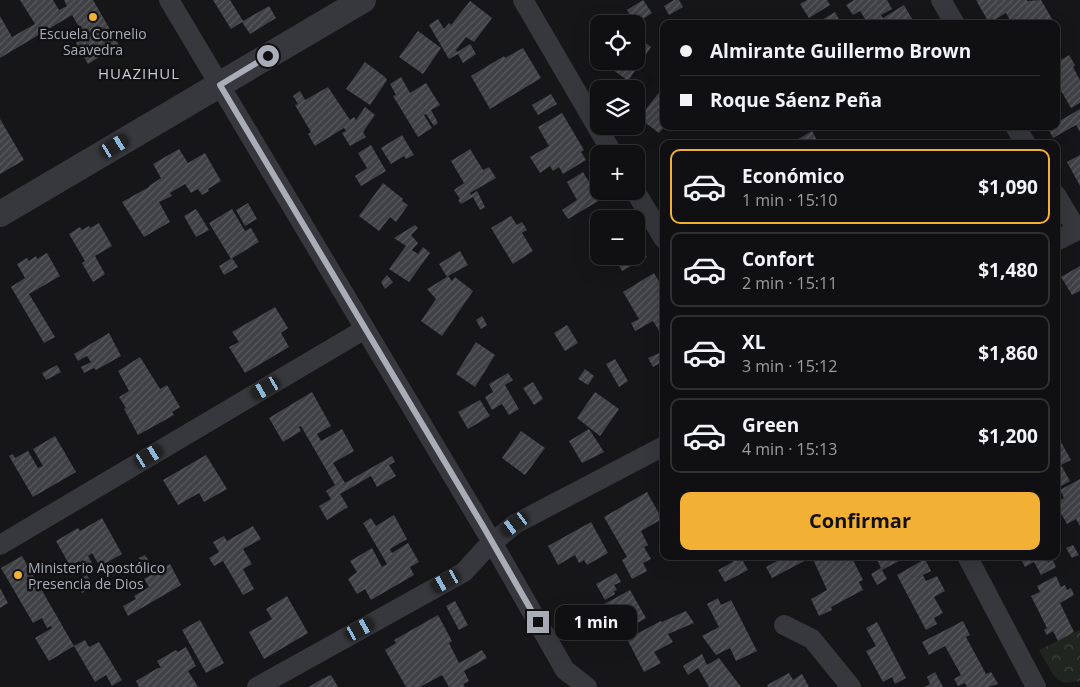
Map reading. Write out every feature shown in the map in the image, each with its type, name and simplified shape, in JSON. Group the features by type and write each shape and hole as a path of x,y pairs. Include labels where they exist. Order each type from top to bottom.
{"street":[{"path":"169,0 492,542 565,670 587,687"},
{"path":"0,214 363,0"},
{"path":"522,0 608,145"},
{"path":"941,0 953,20"},
{"path":"640,200 660,232"},
{"path":"1060,201 1078,230 1060,239"},
{"path":"0,545 365,329"},
{"path":"257,687 464,572 492,542 515,524 660,448"},
{"path":"969,560 1036,687"},
{"path":"784,625 812,639 851,687"}],"green space":[{"path":"1080,630 1080,681 1064,683 1054,676 1039,650"}],"building":[{"path":"20,0 53,0 59,10 67,6 64,0 93,0 119,45 88,64 76,43 85,37 72,15 0,58 0,16 12,37 35,24"},
{"path":"213,0 230,0 243,21 269,6 276,18 250,34 242,22 231,29"},
{"path":"643,0 652,13 645,18 645,15 630,15 627,10"},
{"path":"674,0 679,0 683,7 669,15 664,6"},
{"path":"807,0 827,0 830,5 809,18 800,4"},
{"path":"854,0 887,0 892,9 881,15 883,18 904,5 913,20 866,20 860,11 853,15 846,5"},
{"path":"976,0 1041,0 1053,20 1010,20 1006,13 994,20 987,20"},
{"path":"470,1 492,18 474,42 466,37 456,50 457,52 470,44 476,54 463,63 458,54 449,59 429,25 438,19 444,29 449,23 451,25"},
{"path":"835,12 839,20 822,20"},
{"path":"418,31 441,48 423,74 399,57"},
{"path":"645,43 651,47 645,56"},
{"path":"523,48 541,78 490,109 471,76 504,56 505,58"},
{"path":"1069,55 1080,80 1080,103 1071,108 1060,89 1060,61"},
{"path":"365,62 387,80 370,105 346,89"},
{"path":"613,70 635,70 629,80"},
{"path":"401,77 410,93 426,83 440,105 431,110 438,123 434,126 426,114 424,115 432,128 418,137 393,96 396,95 390,84"},
{"path":"328,87 350,120 354,117 356,120 365,107 375,115 363,132 366,137 350,146 342,133 346,131 344,128 315,146 308,134 311,132 295,105 298,104 293,96 300,91 305,100"},
{"path":"660,91 660,130 662,130 659,133 645,122 645,110"},
{"path":"551,94 557,104 538,115 532,105"},
{"path":"1080,109 1080,132 1076,125 1053,138 1049,130 1060,130 1060,121"},
{"path":"562,113 584,150 581,152 586,160 563,174 559,167 553,171 550,166 540,173 530,157 549,146 538,127"},
{"path":"0,119 24,160 0,174"},
{"path":"812,131 817,140 797,140"},
{"path":"402,135 414,155 406,159 404,156 391,164 381,148"},
{"path":"371,145 386,171 361,186 355,176 367,168 358,153"},
{"path":"179,149 188,163 205,153 221,181 202,195 198,189 191,193 185,184 170,193 172,196 159,202 170,222 144,237 122,202 161,178 153,164"},
{"path":"470,149 483,170 489,167 496,178 470,193 471,195 477,191 485,207 480,210 473,197 461,204 454,190 464,183 451,161"},
{"path":"1080,155 1080,186 1067,162"},
{"path":"583,172 590,184 590,200 600,200 568,219 562,210 577,200 567,182"},
{"path":"383,183 408,205 396,222 390,217 379,231 359,216"},
{"path":"248,203 257,219 245,226 236,210"},
{"path":"196,209 209,230 196,237 184,216"},
{"path":"232,209 245,231 251,228 259,242 231,259 209,223"},
{"path":"511,216 517,225 522,222 527,230 522,233 533,251 513,264 491,228"},
{"path":"99,223 112,246 95,256 105,274 93,282 82,263 85,261 69,234 80,227 82,230"},
{"path":"415,225 418,228 411,235 418,243 412,250 418,254 423,247 430,253 409,282 389,269 406,246 394,238"},
{"path":"460,251 468,265 448,276 452,281 455,277 473,291 442,336 421,321 436,299 427,289 447,277 439,264"},
{"path":"47,253 60,276 29,294 55,337 44,343 11,287 25,278 17,264 27,258 29,261 36,256 37,259"},
{"path":"232,258 238,267 224,275 219,266"},
{"path":"619,265 633,265 622,271"},
{"path":"1080,266 1080,291 1072,295 1061,277"},
{"path":"654,273 660,283 660,332 653,321 635,331 631,323 639,319 623,292"},
{"path":"387,275 393,282 385,289 381,282"},
{"path":"275,307 288,328 281,333 289,347 245,373 229,347 239,342 232,332"},
{"path":"482,316 487,325 481,329 476,320"},
{"path":"567,325 578,343 565,351 554,333"},
{"path":"109,333 121,356 96,370 94,368 84,373 81,367 91,362 87,356 78,361 74,354"},
{"path":"476,342 495,355 475,387 456,374"},
{"path":"660,353 660,363 653,367 648,358"},
{"path":"140,357 160,389 167,385 180,407 172,412 174,415 138,435 119,397 129,391 118,371"},
{"path":"615,359 628,381 619,387 606,364"},
{"path":"57,365 61,372 46,380 42,373"},
{"path":"585,369 594,376 588,385 578,379"},
{"path":"508,373 513,380 505,385 519,409 509,415 502,404 492,410 485,397 493,392 489,384"},
{"path":"533,382 543,399 534,405 523,388"},
{"path":"312,392 331,426 317,434 321,441 342,429 354,451 333,463 345,483 392,456 395,462 389,465 396,476 377,487 371,476 340,494 348,507 327,520 319,506 331,499 326,491 335,485 301,426 299,427 301,431 283,442 269,418"},
{"path":"595,392 619,409 600,436 577,418"},
{"path":"480,400 490,416 468,429 458,412"},
{"path":"589,429 604,452 582,463 569,441"},
{"path":"521,431 545,448 525,475 502,458"},
{"path":"55,436 76,472 33,497 9,456 13,454 15,458 28,451 38,468 43,466 33,449"},
{"path":"1060,440 1071,460 1061,465 1070,481 1060,487"},
{"path":"206,455 227,489 204,502 199,493 178,505 163,480"},
{"path":"1080,479 1080,526 1076,519 1067,524 1060,512 1060,500 1064,498 1060,490"},
{"path":"647,492 660,515 660,520 641,531 648,545 644,547 651,559 643,563 647,571 632,579 622,560 627,557 604,517"},
{"path":"394,515 407,539 390,549 392,553 408,543 419,562 410,567 414,575 371,600 365,589 357,594 348,579 357,572 350,561 372,548 382,567 387,564 363,523 371,518 376,526"},
{"path":"102,518 122,554 104,564 110,575 106,577 92,553 88,556 92,563 84,568 79,561 70,566 56,541 78,528 80,531"},
{"path":"591,522 608,553 587,565 584,560 579,563 575,555 558,565 548,546"},
{"path":"253,526 261,539 243,549 252,564 243,569 254,589 243,595 223,561 214,566 209,558 219,552 213,542 224,536 227,541"},
{"path":"1073,545 1079,555 1072,558 1066,548"},
{"path":"145,555 150,563 144,566 139,558"},
{"path":"22,556 74,646 49,661 35,638 52,628 51,626 47,628 42,618 33,623 1,568"},
{"path":"732,560 742,560 748,570 725,582 718,570 733,562"},
{"path":"779,560 806,560 772,578 766,567"},
{"path":"813,560 853,560 863,580 859,582 863,590 831,607 832,610 819,616 811,599 827,590"},
{"path":"877,560 901,560 882,570 887,579 877,585 871,574 881,568"},
{"path":"926,560 931,571 923,575 926,581 937,576 945,591 934,597 943,613 934,618 937,624 926,630 897,575"},
{"path":"1021,560 1047,560 1048,562 1053,560 1056,567 1041,575 1034,562 1025,567"},
{"path":"170,564 181,585 128,616 123,606 136,599 134,596 149,587 144,579"},
{"path":"616,573 621,582 614,585 617,590 614,591 615,594 605,600 596,584"},
{"path":"87,575 93,586 82,593 76,581"},
{"path":"1056,576 1061,587 1065,585 1067,590 1071,588 1074,595 1060,603 1074,632 1058,641 1053,631 1047,635 1044,630 1047,628 1031,596 1040,592 1037,586"},
{"path":"0,588 8,603 0,608"},
{"path":"630,590 646,618 622,632 618,626 611,631 597,608"},
{"path":"287,596 308,633 264,659 249,632 272,619 266,609"},
{"path":"718,598 721,605 731,600 757,651 736,661 730,648 716,655 702,636 719,627 707,604"},
{"path":"455,601 468,625 459,630 446,606"},
{"path":"686,611 694,623 668,634 673,642 654,652 661,663 644,672 627,639 661,621"},
{"path":"438,615 452,641 449,643 459,663 482,650 487,658 464,671 469,681 463,684 465,687 449,687 442,675 420,687 406,687 385,650 396,643 394,640"},
{"path":"200,620 224,663 206,673 182,630"},
{"path":"963,621 970,635 966,637 986,674 991,672 998,684 988,687 967,687 965,683 958,686 954,679 961,675 945,646 929,655 922,642"},
{"path":"877,622 906,678 895,684 892,677 883,682 866,651 876,646 866,628"},
{"path":"85,640 89,647 99,642 122,680 112,686 106,675 95,682 74,646"},
{"path":"186,647 196,666 188,671 198,687 139,687 136,681 161,668 157,661 176,650 178,652"},
{"path":"702,654 707,665 719,658 741,687 709,687 698,668 688,675 683,666"},
{"path":"935,672 943,687 925,687 930,684 927,677"},
{"path":"789,673 793,680 802,674 809,687 768,687 767,685"},
{"path":"331,675 338,687 309,687 322,679"}],"place":[{"name":"Escuela Cornelio Saavedra","path":"93,17"},
{"name":"Ministerio Apostólico Presencia de Dios","path":"18,575"}],"district":[{"name":"HUAZIHUL","path":"139,73"}],"route":[{"path":"268,56 220,85 483,526 538,622"}]}
